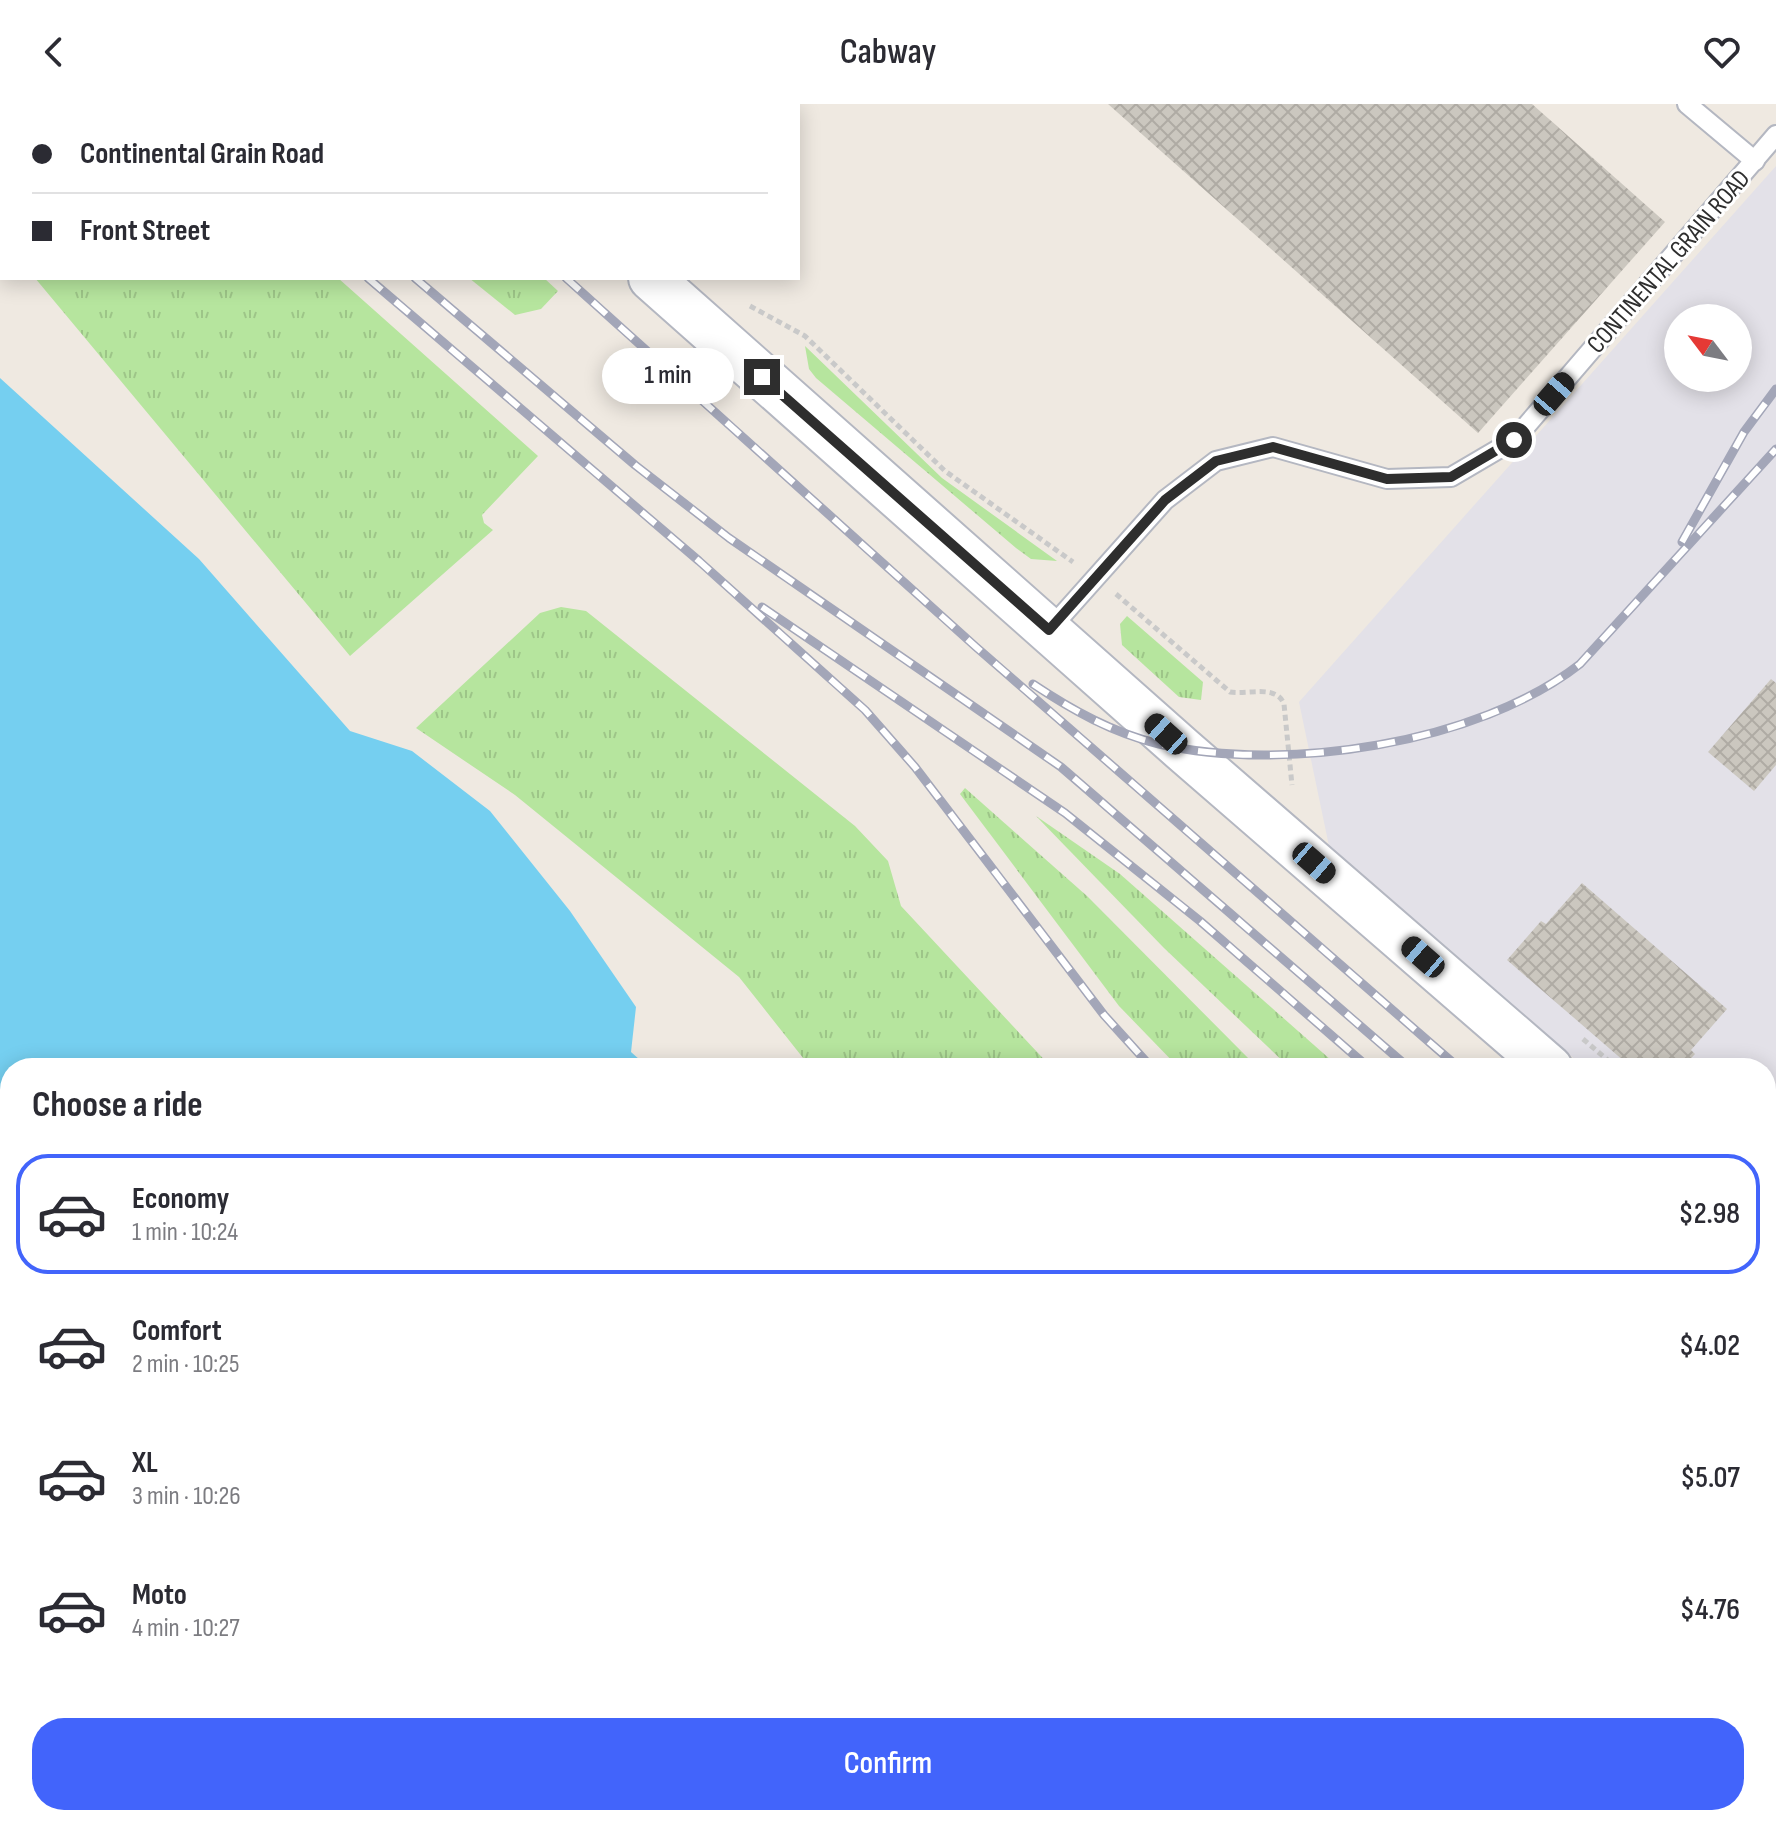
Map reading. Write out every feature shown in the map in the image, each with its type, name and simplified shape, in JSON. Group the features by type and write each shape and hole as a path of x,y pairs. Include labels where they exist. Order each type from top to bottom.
{"street":[{"path":"653,280 1539,1058"}],"lane":[{"path":"1687,104 1755,161"},
{"name":"CONTINENTAL GRAIN ROAD","path":"1049,630 1165,500 1216,461 1273,447 1387,479 1451,477 1514,440 1776,135"}],"path":[{"path":"736,299 805,336 945,471 1067,557"},
{"path":"1135,609 1230,692 1273,692 1280,695 1284,704 1289,783 1301,794"}],"shaded area":[{"path":"1776,166 1776,1058 1573,1058 1329,846 1299,702"}],"green space":[{"path":"37,280 340,280 538,456 482,515 484,523 493,530 350,656"},
{"path":"471,280 546,280 558,291 541,309 515,315"},
{"path":"805,346 942,478 1057,561 1031,559 1016,548 816,378 809,369"},
{"path":"561,607 586,611 855,826 888,861 901,906 1043,1058 803,1058 739,977 515,795 416,728 540,613"},
{"path":"1127,616 1203,682 1201,700 1179,697 1122,645 1120,624"},
{"path":"965,788 1087,896 1248,1058 1169,1058 1119,1006 960,794"},
{"path":"1036,816 1120,874 1329,1058 1280,1058 1164,948"}],"water":[{"path":"0,378 199,559 350,731 412,751 490,811 570,911 636,1007 631,1052 638,1058 0,1058"}],"building":[{"path":"1108,104 1532,104 1665,222 1478,433"},
{"path":"1771,679 1776,683 1776,765 1754,791 1708,752"},
{"path":"1582,883 1727,1009 1691,1050 1695,1054 1691,1058 1620,1058 1507,960 1541,921 1546,924"}],"railway":[{"path":"370,280 699,561 865,710 915,767 1104,1015 1143,1058"},
{"path":"417,280 635,465 729,538 1061,767 1397,1058"},
{"path":"568,280 976,647 1448,1058"},
{"path":"1682,542 1744,432 1776,389"},
{"path":"1033,684 1078,712 1125,734 1159,744 1209,752 1263,755 1320,753 1378,745 1435,732 1489,714 1538,692 1580,664 1776,449"},
{"path":"762,607 1065,813 1200,921 1358,1058"}],"route":[{"path":"762,377 1049,630 1165,500 1216,461 1273,447 1387,479 1451,477 1514,440"}]}
